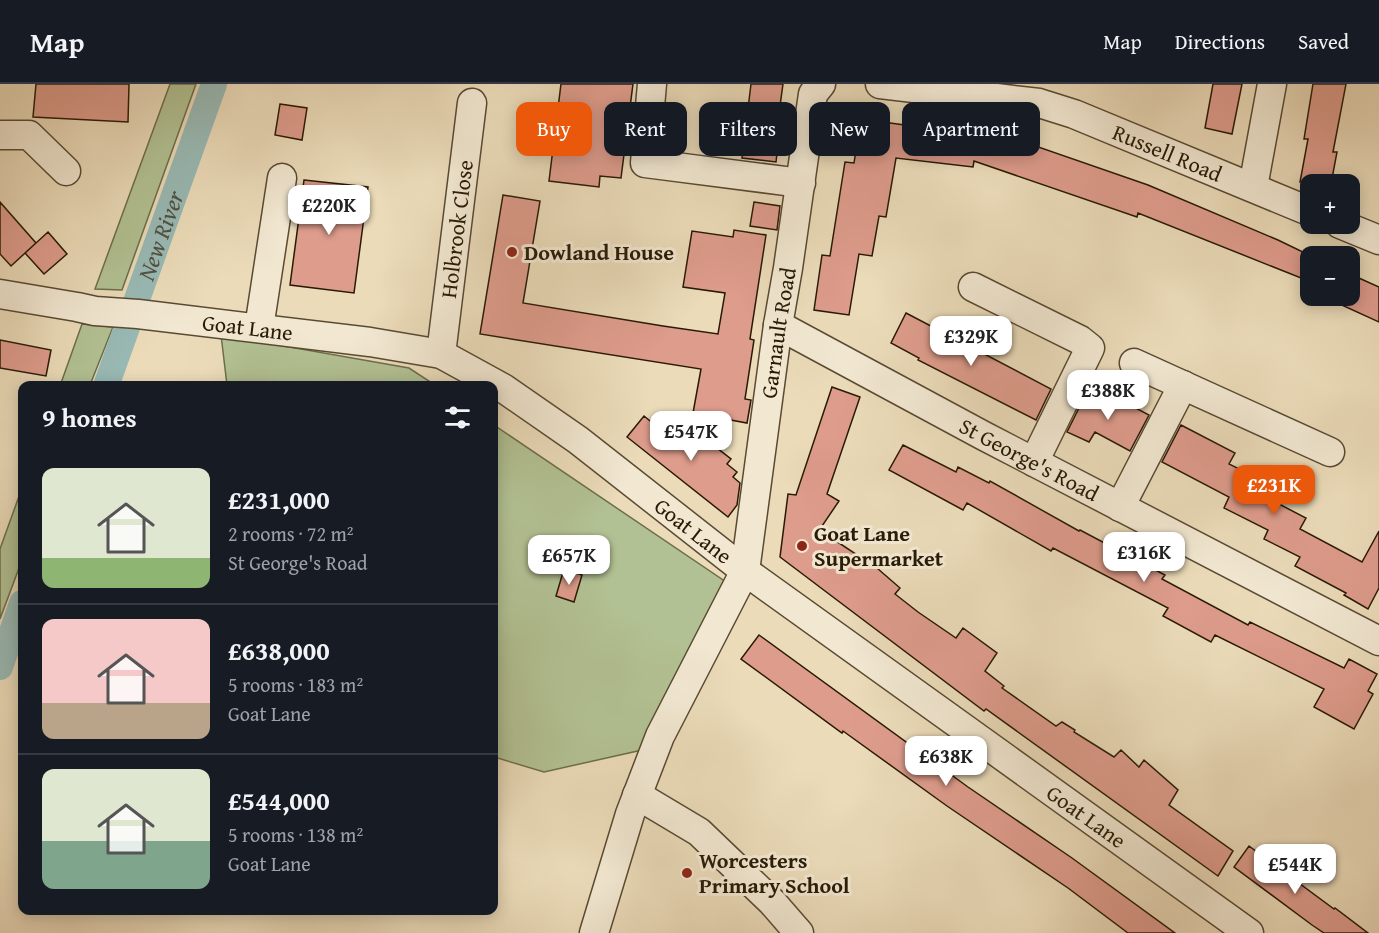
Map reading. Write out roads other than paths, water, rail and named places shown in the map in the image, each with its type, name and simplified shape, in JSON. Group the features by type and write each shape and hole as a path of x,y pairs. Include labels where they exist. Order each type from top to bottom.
{"street":[{"path":"652,84 645,163 801,183"},
{"name":"Russell Road","path":"880,84 1001,91 1074,114 1300,207"},
{"path":"1252,187 1272,84"},
{"name":"Garnault Road","path":"594,933 637,795 660,736 745,571 778,325 817,89"},
{"name":"Holbrook Close","path":"441,354 472,103"},
{"path":"0,135 29,135 66,171"},
{"path":"259,328 282,178"},
{"path":"1360,232 1379,240"},
{"path":"973,287 1080,340 1090,348 1034,462"},
{"name":"Goat Lane","path":"0,294 95,311 259,328 370,342 441,354 490,381"},
{"name":"St George's Road","path":"778,325 1034,462 1379,641"},
{"path":"1134,363 1330,452"},
{"name":"Goat Lane","path":"498,385 578,440 745,571 1249,933"},
{"path":"1120,507 1183,385"},
{"path":"637,795 699,832 772,902 799,933"}],"waterway":[{"name":"New River","path":"108,381 214,84"},
{"name":"New River","path":"0,667 18,615"}],"place":[{"name":"Dowland House","path":"512,252"},
{"name":"Goat Lane Supermarket","path":"802,546"},
{"name":"Worcesters Primary School","path":"687,873"}]}
